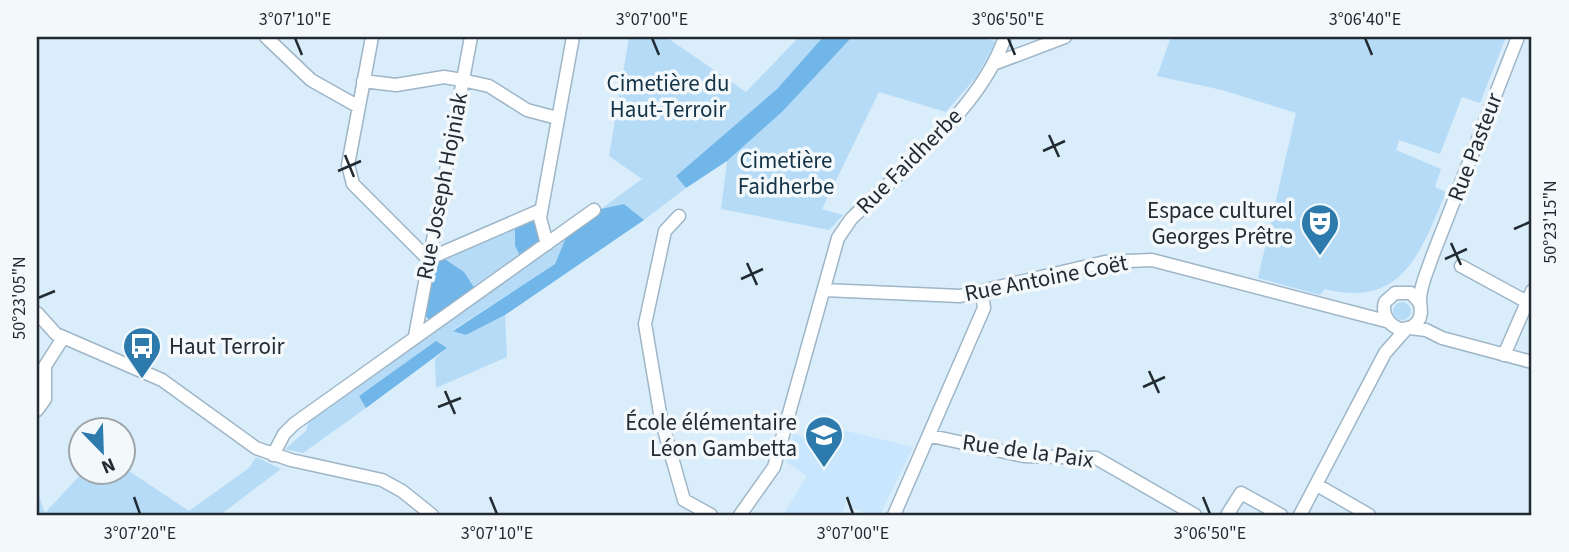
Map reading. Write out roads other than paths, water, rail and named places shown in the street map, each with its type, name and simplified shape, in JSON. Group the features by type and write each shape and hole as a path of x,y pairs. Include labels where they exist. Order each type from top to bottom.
{"street":[{"path":"266,37 315,83 359,107"},
{"path":"372,37 348,165 351,179 428,259 541,210"},
{"name":"Rue Joseph Hojniak","path":"415,337 471,37"},
{"path":"547,244 540,226 541,210 573,37"},
{"name":"Rue Faidherbe","path":"740,515 774,467 832,254 847,225 955,115 996,63 1005,37"},
{"path":"996,63 1065,37"},
{"name":"Rue Pasteur","path":"1421,306 1432,257 1518,37"},
{"path":"363,81 396,85 444,78 462,79 489,86 527,110 557,118"},
{"path":"273,455 284,434 294,424 594,210"},
{"path":"679,216 665,231 645,324 660,419 687,503 711,515"},
{"name":"Rue Pasteur","path":"1402,291 1416,282 1432,257"},
{"name":"Rue Antoine Coët","path":"824,290 953,297 1105,262 1152,260 1388,323"},
{"path":"1461,266 1530,297 1504,355"},
{"path":"894,515 919,453 931,436 984,308 982,291"},
{"path":"1385,353 1388,323 1383,312 1386,300 1402,291 1413,294 1434,327 1453,340"},
{"path":"1300,515 1385,353 1418,320 1421,306"},
{"path":"37,313 49,330 63,338 156,376 242,440 273,455 382,480 402,491 432,515"},
{"path":"1388,323 1426,330 1532,362"},
{"path":"37,410 45,399 45,366 63,338"},
{"name":"Rue de la Paix","path":"931,436 1024,456 1096,458 1195,515"},
{"path":"1317,485 1368,515"},
{"path":"1227,515 1241,493 1280,515"}],"place":[{"name":"Espace culturel Georges Prêtre","path":"1320,257"},
{"name":"Haut Terroir","path":"142,380"},
{"name":"École élémentaire Léon Gambetta","path":"824,469"}],"park label":[{"name":"Cimetière du Haut-Terroir","path":"668,96"},
{"name":"Cimetière Faidherbe","path":"786,173"}]}
